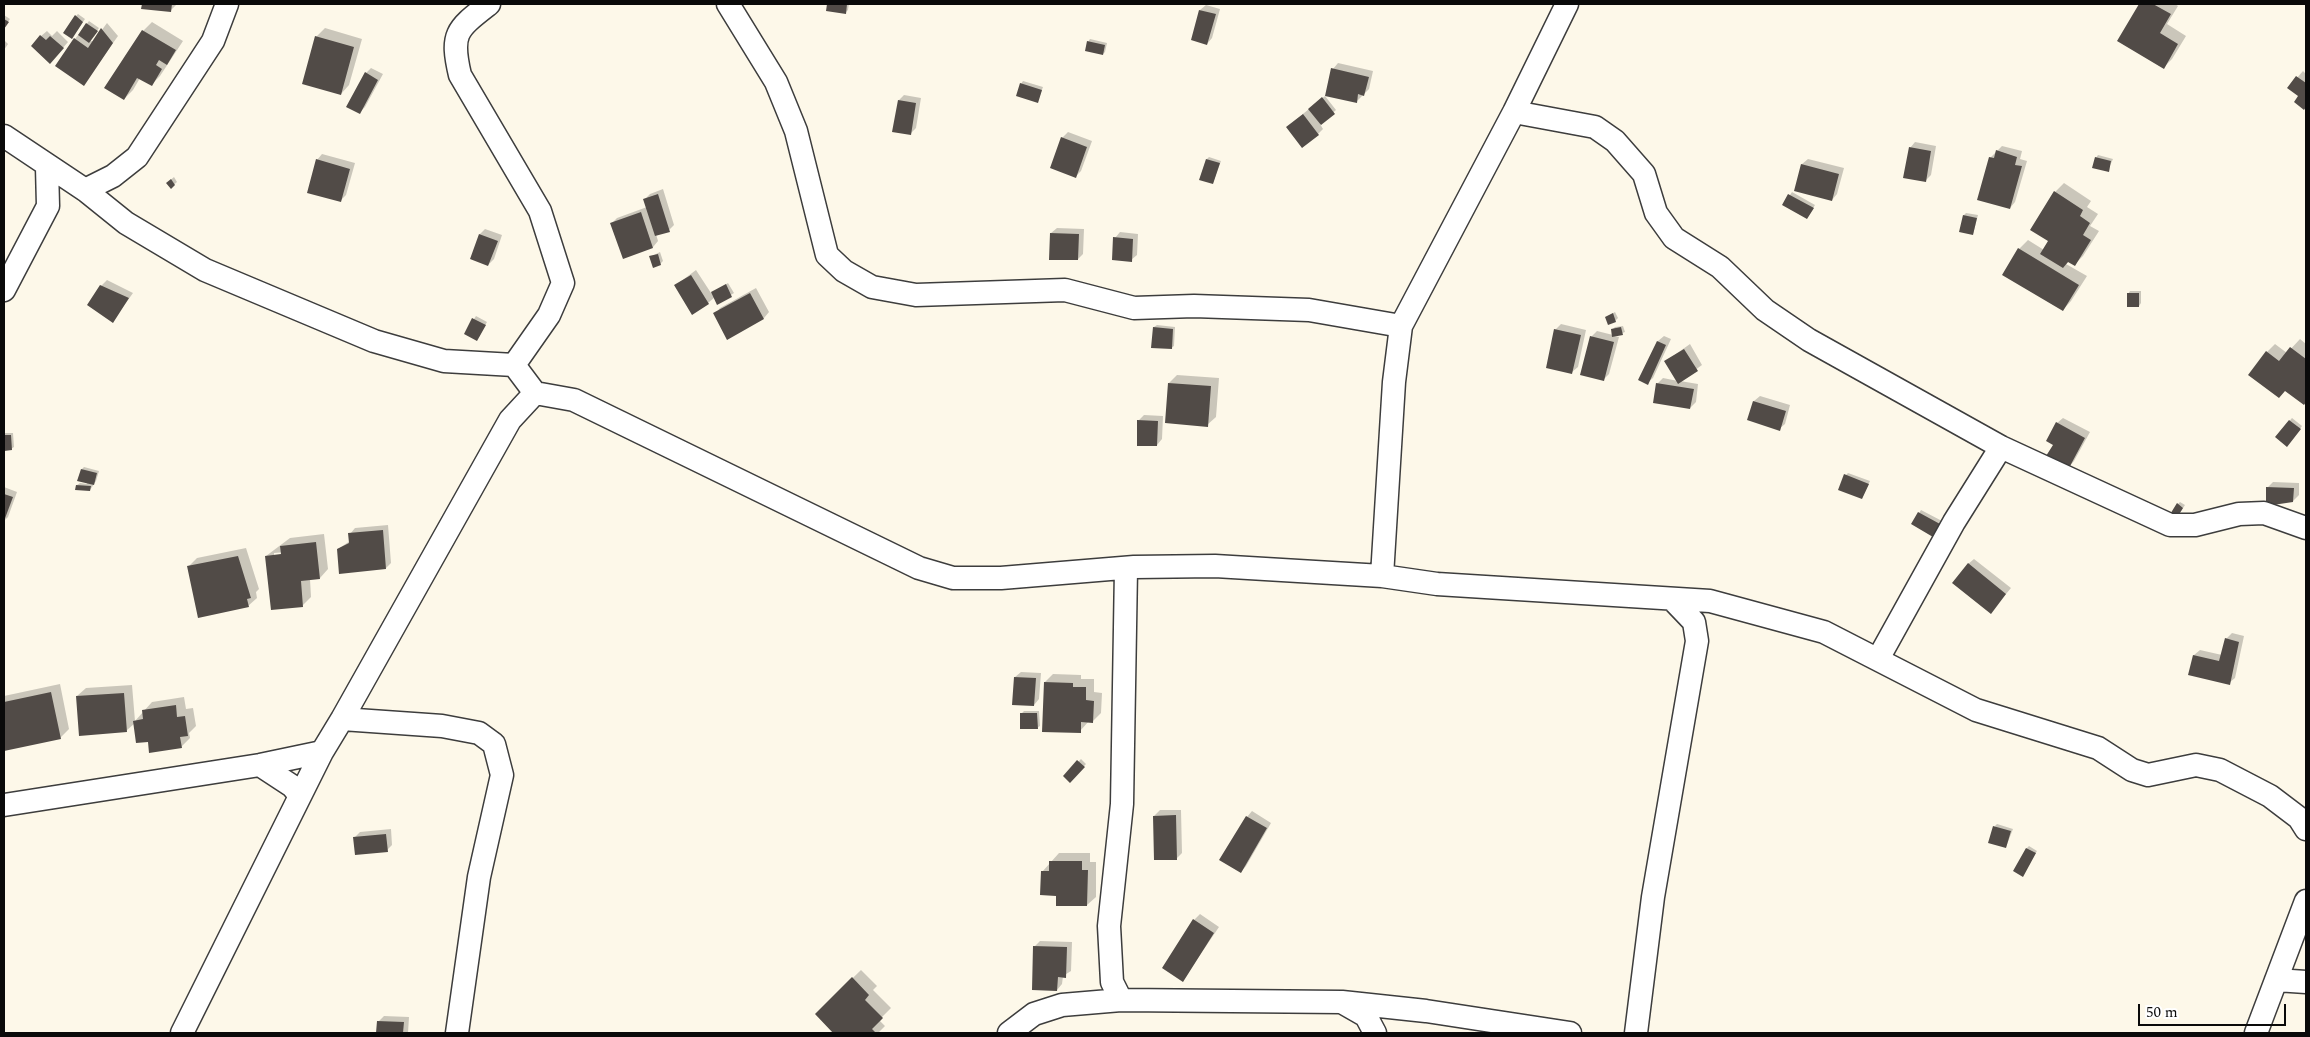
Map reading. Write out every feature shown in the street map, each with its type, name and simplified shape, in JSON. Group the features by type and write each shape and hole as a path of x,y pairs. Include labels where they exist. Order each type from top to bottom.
{"street":[{"path":"85,190 113,176 137,157 213,40 227,4"},
{"path":"489,4 462,26 454,50 460,75 540,211 563,283 549,315 514,365"},
{"path":"728,4 776,82 796,131 827,255 844,271 872,287 916,295 1065,290 1134,308 1194,306 1309,310 1401,326"},
{"path":"1382,576 1394,382 1401,326 1514,112 1567,4"},
{"path":"1514,112 1595,127 1615,141 1644,174 1656,213 1674,238 1720,267 1765,310 1809,340 2001,447 2170,525 2195,525 2239,514 2264,513 2306,528"},
{"path":"4,136 47,167 85,190 126,223 205,270 374,342 444,361 514,365"},
{"path":"4,290 48,206 47,167"},
{"path":"514,365 534,393 574,400 919,568 953,578 1001,578 1126,569 1215,566 1382,576 1437,584 1710,601 1824,632 1976,710 2098,748 2132,770 2148,775 2196,765 2220,770 2270,796 2298,818 2306,829"},
{"path":"182,1033 322,752 510,420 534,393"},
{"path":"1878,659 1954,522 2001,447"},
{"path":"1121,1000 1112,982 1109,926 1122,804 1126,569"},
{"path":"1636,1033 1653,897 1697,641 1694,622 1672,599"},
{"path":"342,719 442,726 479,733 494,744 502,774 479,877 456,1033"},
{"path":"4,805 260,765 322,752"},
{"path":"260,765 292,786 300,796"},
{"path":"2256,1033 2306,901"},
{"path":"2276,980 2306,982"},
{"path":"1009,1033 1034,1014 1062,1005 1121,1000 1342,1002 1426,1011 1570,1033"},
{"path":"1342,1002 1366,1016 1375,1033"}],"building":[{"path":"142,4 172,4 171,12 141,9"},
{"path":"827,4 847,4 846,14 826,11"},
{"path":"2139,4 2153,4 2171,14 2160,33 2178,44 2164,69 2117,41"},
{"path":"1199,10 1216,14 1207,45 1191,40"},
{"path":"75,15 83,22 72,39 63,33"},
{"path":"4,19 9,22 4,29"},
{"path":"86,23 98,31 89,43 78,35"},
{"path":"101,28 113,43 84,86 55,66 74,38 88,48"},
{"path":"142,30 176,50 167,65 159,60 156,65 162,69 152,86 137,78 124,100 104,88"},
{"path":"40,35 46,40 50,36 64,48 50,64 31,46"},
{"path":"315,36 354,47 341,95 302,84"},
{"path":"1087,41 1105,45 1103,55 1085,51"},
{"path":"1331,68 1369,77 1364,96 1358,94 1357,103 1325,96"},
{"path":"365,72 378,80 360,114 346,107"},
{"path":"2296,76 2306,83 2306,107 2304,110 2294,102 2298,96 2287,88"},
{"path":"1020,83 1042,90 1038,103 1016,96"},
{"path":"1322,97 1335,114 1321,125 1308,109"},
{"path":"898,100 916,103 911,135 892,132"},
{"path":"1303,114 1319,135 1302,148 1286,127"},
{"path":"1061,137 1087,147 1076,178 1050,168"},
{"path":"1909,147 1931,151 1926,182 1903,178"},
{"path":"1996,150 2017,157 2015,165 2022,166 2010,209 1977,200 1989,157 1994,158"},
{"path":"2095,157 2111,161 2109,172 2092,168"},
{"path":"316,159 350,169 341,202 307,193"},
{"path":"1206,159 1220,163 1213,184 1199,180"},
{"path":"1801,164 1839,174 1832,201 1794,191"},
{"path":"171,179 175,185 171,189 166,183"},
{"path":"2054,191 2083,210 2080,216 2090,223 2083,235 2091,240 2075,266 2068,262 2063,268 2040,254 2048,241 2030,230"},
{"path":"658,194 670,232 655,236 643,199"},
{"path":"1788,194 1814,208 1807,219 1782,205"},
{"path":"641,212 653,248 623,259 610,223"},
{"path":"1963,215 1977,218 1973,235 1959,232"},
{"path":"1050,233 1079,234 1078,260 1049,260"},
{"path":"479,234 498,241 488,266 470,259"},
{"path":"1113,237 1133,239 1132,262 1112,260"},
{"path":"2018,248 2079,285 2063,311 2002,275"},
{"path":"658,254 661,265 653,268 649,256"},
{"path":"691,275 709,304 692,315 674,285"},
{"path":"726,284 732,297 717,305 711,292"},
{"path":"100,285 129,298 113,323 87,305"},
{"path":"750,293 764,319 727,340 713,313"},
{"path":"2127,293 2139,293 2139,307 2127,307"},
{"path":"1613,313 1616,322 1608,325 1605,317"},
{"path":"472,318 486,325 477,341 464,334"},
{"path":"1153,327 1173,329 1172,349 1151,348"},
{"path":"1621,327 1623,335 1612,337 1611,329"},
{"path":"1554,329 1581,335 1572,374 1546,368"},
{"path":"1590,336 1614,342 1604,381 1580,375"},
{"path":"1657,341 1666,345 1648,385 1638,380"},
{"path":"2290,347 2306,359 2306,402 2304,405 2285,391 2279,398 2248,375 2266,351 2279,361"},
{"path":"1684,349 1698,371 1678,384 1664,361"},
{"path":"1168,383 1211,386 1208,427 1165,423"},
{"path":"1656,383 1694,389 1690,409 1653,403"},
{"path":"1753,401 1786,411 1780,431 1747,420"},
{"path":"1137,420 1158,421 1157,446 1137,446"},
{"path":"2289,420 2301,429 2287,447 2275,437"},
{"path":"2056,422 2085,438 2069,468 2046,456 2053,445 2046,441"},
{"path":"4,435 11,435 12,450 4,451"},
{"path":"81,469 97,473 94,485 77,481"},
{"path":"1844,474 1869,484 1862,499 1838,490"},
{"path":"76,485 91,486 90,491 75,490"},
{"path":"2266,487 2294,488 2293,502 2266,506"},
{"path":"4,494 13,497 4,521"},
{"path":"2177,503 2183,508 2176,519 2169,516"},
{"path":"1918,512 1940,524 1933,537 1911,524"},
{"path":"383,530 386,569 339,574 337,549 349,543 348,533"},
{"path":"316,542 320,579 301,581 303,607 271,610 265,556 281,554 280,546"},
{"path":"238,556 251,598 247,599 249,607 198,618 187,566"},
{"path":"1968,563 2006,594 1991,614 1952,583"},
{"path":"2225,638 2239,642 2230,685 2188,675 2193,655 2219,661"},
{"path":"1014,677 1036,678 1034,706 1012,705"},
{"path":"1044,682 1073,683 1073,687 1086,687 1086,700 1094,701 1093,723 1081,722 1081,733 1042,732"},
{"path":"51,692 61,739 4,751 4,702"},
{"path":"124,693 127,732 79,736 76,696"},
{"path":"176,705 177,717 185,716 188,736 180,737 182,748 149,753 148,742 136,743 133,721 143,719 142,710"},
{"path":"1020,713 1037,713 1038,729 1020,729"},
{"path":"1077,760 1085,767 1070,783 1063,776"},
{"path":"1176,815 1177,860 1154,860 1153,816"},
{"path":"1246,816 1267,828 1241,873 1219,860"},
{"path":"1993,826 2011,831 2006,848 1988,843"},
{"path":"386,834 388,852 355,855 353,837"},
{"path":"2026,848 2036,853 2023,877 2013,871"},
{"path":"1049,861 1082,861 1082,870 1088,870 1087,906 1056,906 1056,896 1040,895 1041,871 1049,871"},
{"path":"1193,919 1214,933 1183,982 1162,968"},
{"path":"1033,946 1067,947 1066,978 1058,977 1057,991 1032,990"},
{"path":"852,977 869,995 865,1000 883,1018 872,1029 876,1033 833,1033 815,1014"},
{"path":"377,1021 404,1022 403,1033 376,1033"}]}
